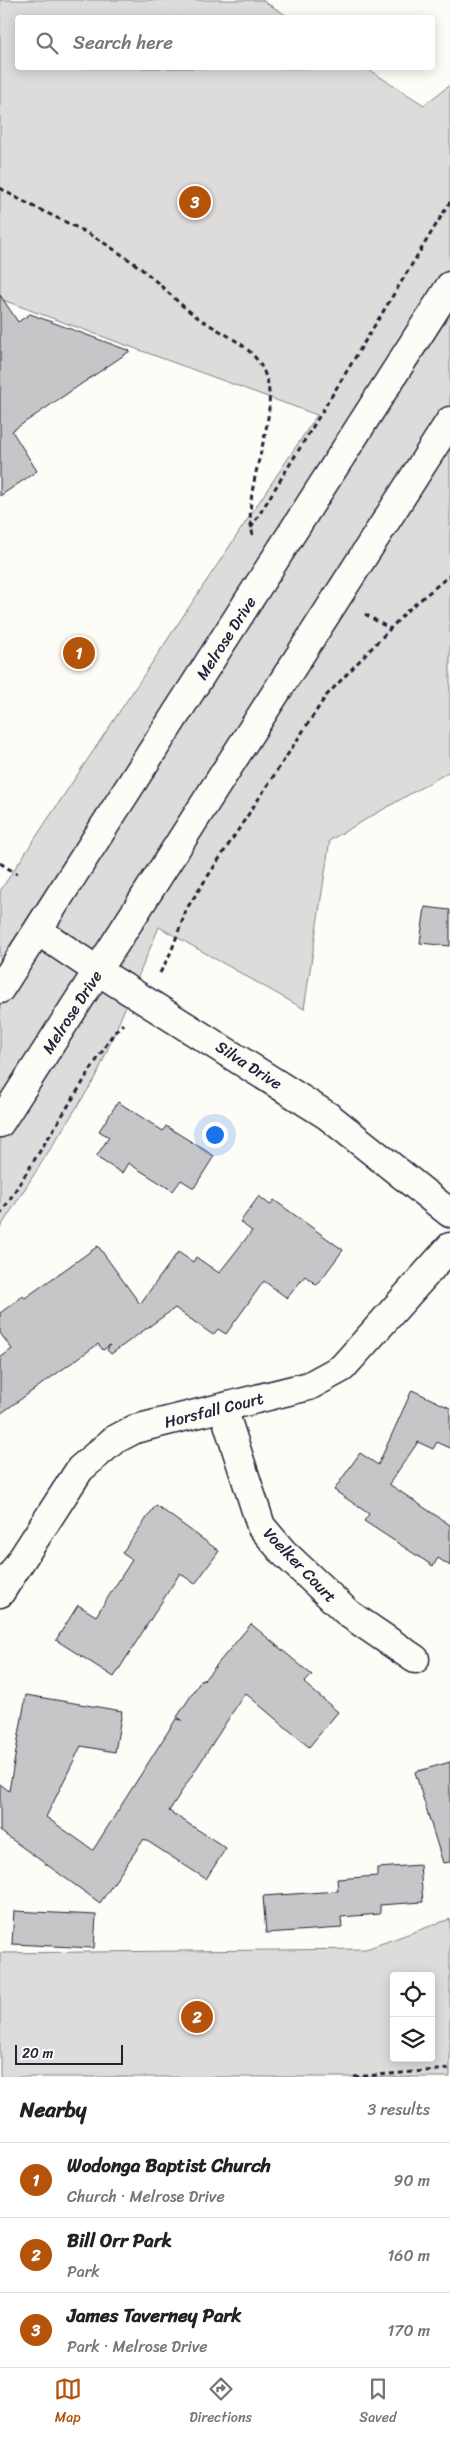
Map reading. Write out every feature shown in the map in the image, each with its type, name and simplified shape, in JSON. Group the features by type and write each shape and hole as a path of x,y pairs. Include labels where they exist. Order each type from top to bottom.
{"main road":[{"name":"Melrose Drive","path":"0,989 450,286"},
{"name":"Melrose Drive","path":"0,1123 450,420"},
{"name":"Silva Drive","path":"38,931 328,1116 450,1213"},
{"name":"Horsfall Court","path":"0,1593 80,1469 114,1440 135,1429 309,1386 342,1368 450,1248"},
{"name":"Voelker Court","path":"223,1408 262,1526 283,1552 349,1614 415,1658"}],"path":[{"path":"0,188 33,208 102,242 149,276 192,314 254,354 266,379 269,404 256,475 251,528 255,542 277,559"},
{"path":"251,528 450,202"},
{"path":"0,1215 113,1034 146,999 171,952 187,908 326,696 390,629 429,591 450,575"},
{"path":"336,596 390,629"},
{"path":"0,863 17,874"},
{"path":"354,2077 450,2069"}],"shaded area":[{"path":"0,0 262,0 286,15 15,15 15,70 369,70 424,105 450,85 450,771 330,840 304,1009 159,927 96,1077 0,1228 0,891 317,415 0,299"},
{"path":"450,1919 450,2077 0,2077 0,1953 366,1949"}],"building":[{"path":"0,295 18,322 30,314 130,351 12,431 37,471 0,496"},
{"path":"425,907 450,910 450,946 420,943"},
{"path":"118,1102 163,1131 166,1126 214,1156 194,1188 181,1180 173,1191 128,1163 122,1173 96,1157 109,1137 99,1131"},
{"path":"259,1196 270,1205 274,1200 343,1250 317,1285 305,1276 287,1298 264,1281 226,1334 218,1329 213,1335 175,1308 111,1354 107,1350 110,1345 103,1350 98,1344 0,1414 0,1358 12,1349 0,1333 0,1313 23,1296 25,1298 98,1246 140,1304 178,1252 193,1262 196,1257 219,1273 252,1231 240,1222"},
{"path":"412,1390 450,1408 450,1448 437,1442 433,1449 418,1442 389,1484 450,1525 450,1566 438,1558 433,1566 364,1521 369,1514 334,1490 360,1453 378,1465"},
{"path":"156,1505 219,1551 195,1584 180,1573 114,1677 56,1640 78,1605 96,1616 132,1560 122,1553"},
{"path":"251,1624 312,1675 304,1683 338,1712 309,1747 245,1693 169,1811 226,1848 206,1879 144,1839 100,1903 0,1831 0,1784 9,1791 26,1695 122,1711 115,1752 81,1746 46,1817 93,1850 176,1719 182,1720 177,1717 202,1679 204,1680"},
{"path":"450,1762 450,1862 443,1863 415,1772"},
{"path":"420,1865 423,1902 380,1905 380,1914 341,1917 342,1928 266,1933 263,1896 338,1891 337,1879 377,1876 377,1868"},
{"path":"14,1911 96,1915 94,1948 12,1944"}],"place":[{"name":"James Taverney Park","path":"195,202"},
{"name":"Wodonga Baptist Church","path":"79,653"},
{"name":"Bill Orr Park","path":"197,2017"}]}
